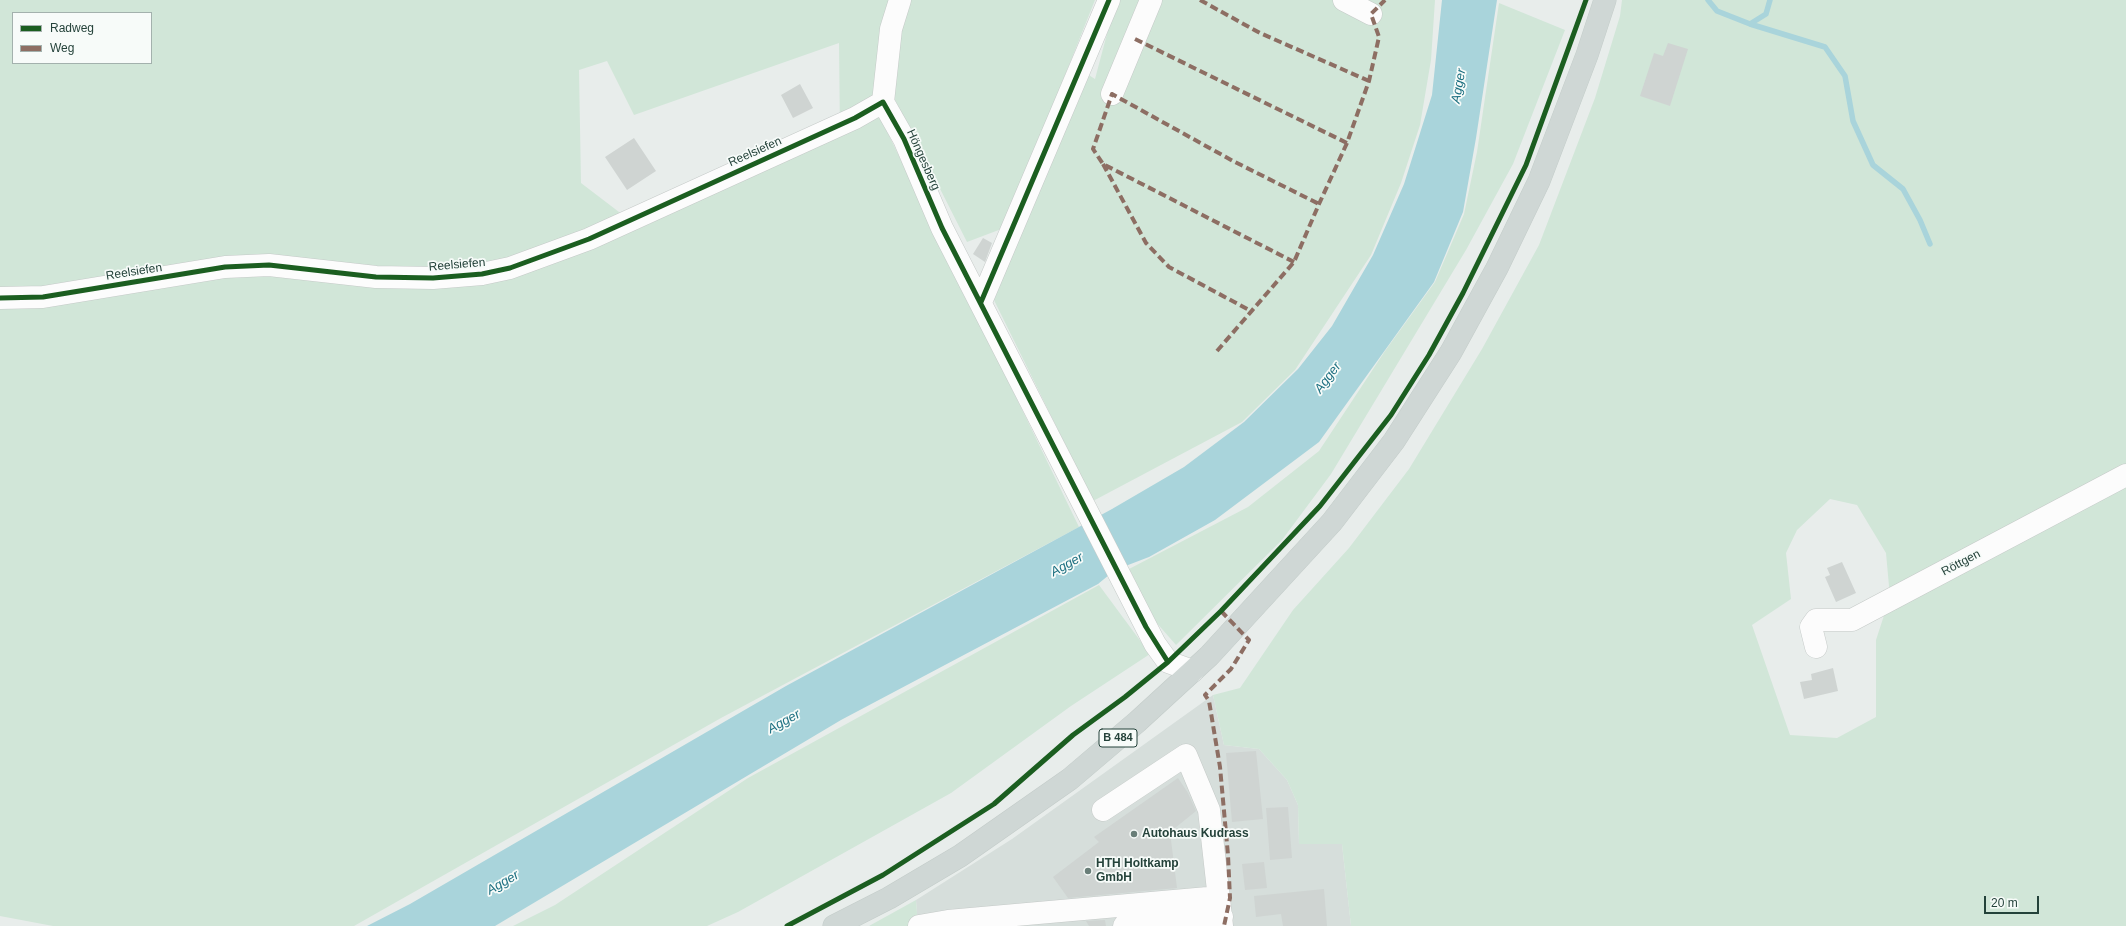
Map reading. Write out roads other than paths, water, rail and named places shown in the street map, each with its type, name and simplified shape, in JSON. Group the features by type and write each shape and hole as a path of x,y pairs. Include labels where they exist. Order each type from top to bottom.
{"main road":[{"name":"B 484","path":"834,926 889,898 960,856 1070,779 1138,722 1194,671 1332,522 1394,441 1451,352 1496,268 1539,181 1587,55 1605,0"}],"street":[{"path":"883,102 891,29 900,0"},
{"path":"981,302 1109,0"},
{"path":"1112,94 1151,0"},
{"path":"1344,0 1371,14"},
{"name":"Höngesberg","path":"883,102 904,139 942,228 1146,627 1168,662 1194,671"},
{"name":"Reelsiefen","path":"0,298 43,297 225,267 269,265 376,277 433,278 482,274 510,268 589,239 855,118 883,102"},
{"name":"Röttgen","path":"1816,647 1811,628 1816,620 1852,620 2126,475"},
{"path":"1103,810 1186,755 1209,810 1221,913"},
{"path":"936,924 1221,913"},
{"path":"1124,926 1221,913"}],"water":[{"name":"Agger","path":"1442,0 1497,0 1463,212 1434,282 1319,442 1215,520 1149,557 1115,570 1098,584 841,720 495,926 367,926 410,904 786,686 1112,509 1184,467 1244,422 1298,369 1332,326 1373,255 1404,184 1432,95"}],"waterway":[{"path":"1708,0 1717,11 1750,24 1766,14 1770,0"},
{"path":"1750,24 1825,47 1845,76 1853,121 1873,165 1903,189 1920,220 1930,244"}],"place":[{"name":"Autohaus Kudrass","path":"1134,834"},
{"name":"HTH Holtkamp GmbH","path":"1088,871"}]}
